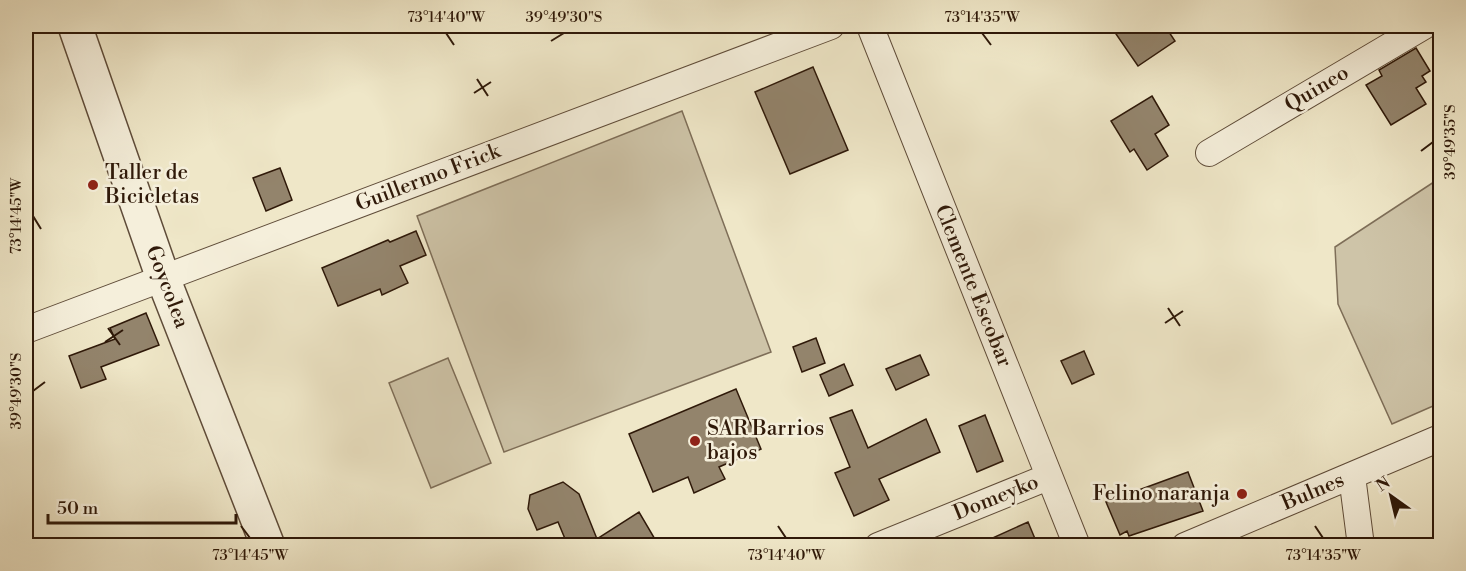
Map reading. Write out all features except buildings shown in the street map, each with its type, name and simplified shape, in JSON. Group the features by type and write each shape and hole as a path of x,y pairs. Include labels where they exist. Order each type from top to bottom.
{"street":[{"name":"Goycolea","path":"75,26 163,278 268,546"},
{"name":"Guillermo Frick","path":"26,330 831,26"},
{"name":"Clemente Escobar","path":"870,26 1077,546"},
{"name":"Quineo","path":"1209,153 1424,26"},
{"name":"Bulnes","path":"1185,546 1440,438"},
{"path":"1352,476 1361,546"},
{"name":"Domeyko","path":"878,546 1048,477"}],"shaded area":[{"path":"682,111 771,352 504,452 417,216"},
{"path":"1440,178 1440,403 1392,424 1338,304 1335,247"},
{"path":"448,358 491,463 431,488 389,383"}],"place":[{"name":"Taller de Bicicletas","path":"93,185"},
{"name":"SAR Barrios bajos","path":"695,441"},
{"name":"Felino naranja","path":"1242,494"}]}
